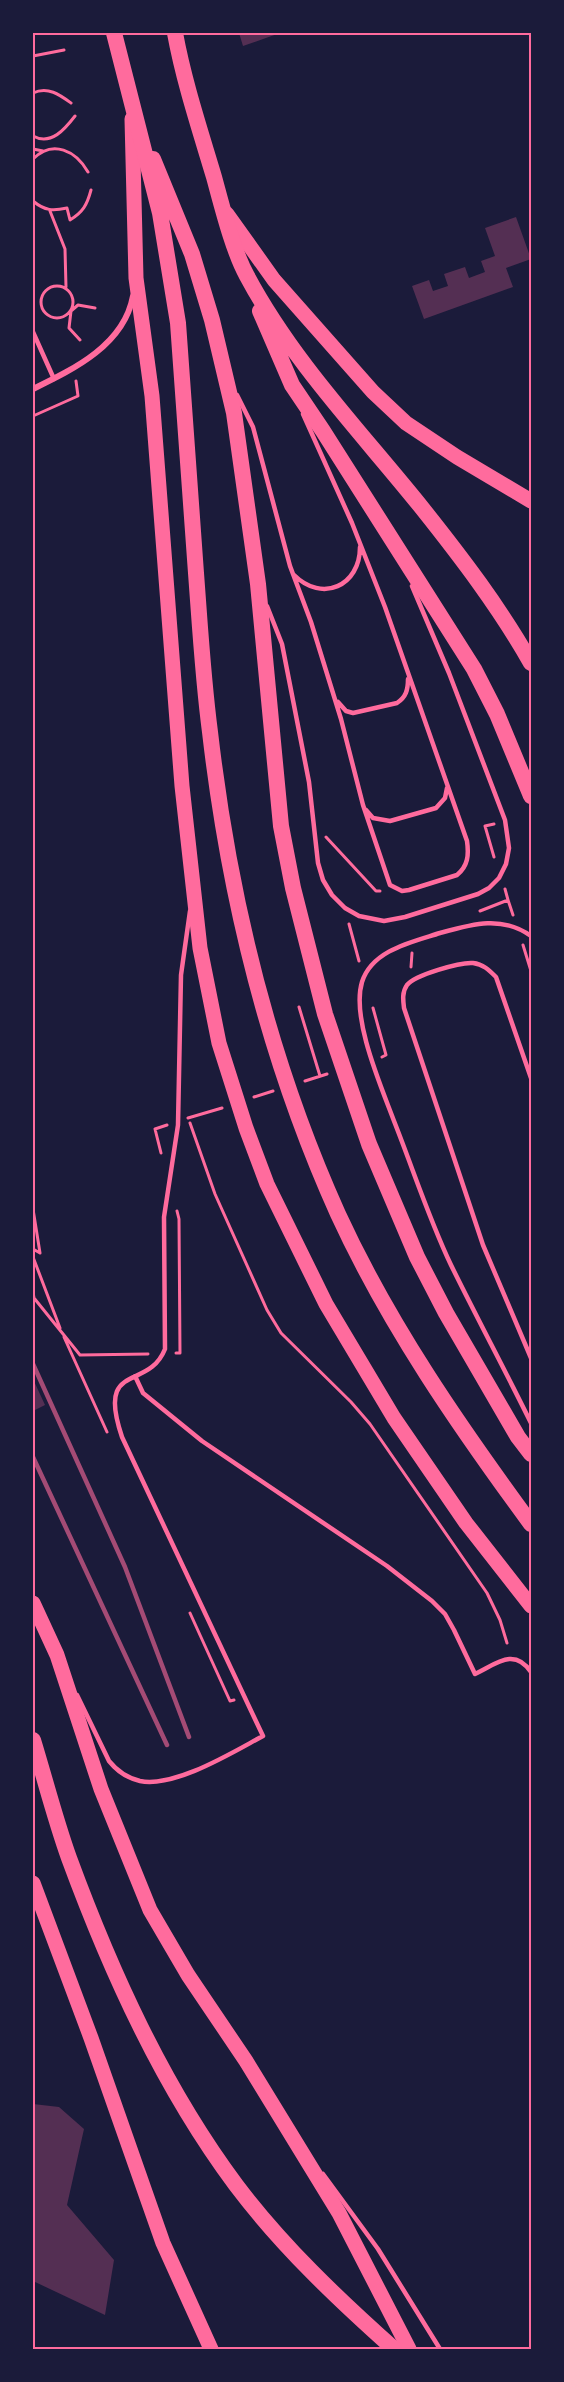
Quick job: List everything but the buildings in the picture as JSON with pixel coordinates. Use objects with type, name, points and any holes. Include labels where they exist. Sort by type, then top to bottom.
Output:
[{"type":"highway","points":[[114,33],[160,213],[178,323],[203,660],[218,793],[250,954],[272,1032],[308,1140],[338,1213],[365,1269],[396,1324],[465,1434],[531,1524]]},
{"type":"highway","points":[[175,33],[180,63],[223,209],[246,275],[291,386],[323,431],[474,669],[497,714],[531,796]]},
{"type":"highway","points":[[132,110],[192,254],[234,413],[258,584],[281,826],[293,888],[325,1014],[369,1144],[417,1257],[464,1344],[518,1437],[531,1454]]},
{"type":"highway","points":[[246,275],[316,380],[462,560],[493,603],[531,663]]},
{"type":"highway","points":[[33,1740],[69,1857],[130,2007],[181,2102],[208,2146],[238,2187],[279,2236],[342,2303],[394,2349]]},
{"type":"main road","points":[[132,110],[136,278],[152,396],[182,786],[208,998],[219,1043],[246,1128],[284,1220],[326,1304],[394,1418],[466,1523],[531,1606]]},
{"type":"main road","points":[[223,209],[274,280],[373,392],[406,423],[457,457],[527,496]]},
{"type":"main road","points":[[33,1603],[57,1655],[101,1790],[150,1910],[188,1975],[291,2132],[339,2213],[409,2349]]},
{"type":"main road","points":[[33,1883],[164,2243],[211,2349]]},
{"type":"main road","points":[[33,1908],[56,1945]]},
{"type":"street","points":[[33,389],[54,379],[102,348],[120,328],[131,304],[136,278]]},
{"type":"lane","points":[[33,332],[54,379]]},
{"type":"lane","points":[[225,372],[254,427],[267,485],[292,574],[311,622],[363,805],[387,879],[395,890],[409,890],[463,870],[468,852],[467,841],[360,542],[291,386]]},
{"type":"lane","points":[[258,584],[282,644],[309,782],[318,863],[332,895],[345,908],[359,916],[384,921],[405,917],[478,894],[494,883],[506,864],[509,848],[505,820],[449,673],[392,539]]},
{"type":"lane","points":[[292,574],[313,588],[327,589],[338,586],[350,579],[356,568],[360,542]]},
{"type":"lane","points":[[332,692],[340,706],[346,711],[361,713],[397,703],[403,699],[407,693],[408,674]]},
{"type":"lane","points":[[363,805],[373,818],[390,821],[436,808],[445,798],[448,786]]},
{"type":"lane","points":[[57,1655],[84,1708],[103,1753],[117,1770],[130,1778],[156,1782],[172,1778],[263,1736],[122,1437],[115,1408],[116,1394],[123,1382],[149,1370],[160,1360],[165,1349],[164,1218],[178,1125],[181,975],[186,930],[194,893]]},
{"type":"lane","points":[[531,936],[510,925],[483,922],[412,942],[390,951],[370,969],[363,981],[359,1002],[359,1017],[381,1088],[451,1263],[531,1423]]},
{"type":"lane","points":[[531,1078],[496,977],[487,968],[475,963],[462,963],[416,978],[408,985],[403,995],[404,1008],[483,1245],[531,1358]]},
{"type":"lane","points":[[135,1376],[143,1393],[202,1441],[378,1560],[432,1601],[445,1614],[475,1674],[506,1659],[514,1658],[521,1660],[531,1672]]},
{"type":"lane","points":[[291,2132],[378,2249],[440,2349]]},
{"type":"path","points":[[33,56],[64,50]]},
{"type":"path","points":[[33,93],[47,90],[57,93],[71,103]]},
{"type":"path","points":[[33,136],[37,139],[52,138],[75,116]]},
{"type":"path","points":[[33,149],[65,150],[81,161],[88,172]]},
{"type":"path","points":[[33,159],[44,151]]},
{"type":"path","points":[[33,201],[50,211],[67,208],[70,220],[82,213],[91,190]]},
{"type":"path","points":[[50,211],[65,249],[66,288]]},
{"type":"path","points":[[80,340],[69,328],[70,311],[73,306],[72,296],[66,288],[60,285],[50,286],[42,294],[41,305],[51,317],[62,317],[70,311],[78,305],[95,308]]},
{"type":"path","points":[[33,416],[78,396],[76,379]]},
{"type":"path","points":[[323,833],[376,891],[395,890]]},
{"type":"path","points":[[412,942],[411,967],[416,978]]},
{"type":"path","points":[[359,958],[362,969]]},
{"type":"path","points":[[371,1001],[386,1055],[375,1059]]},
{"type":"path","points":[[299,1007],[320,1076]]},
{"type":"path","points":[[298,1083],[331,1073]]},
{"type":"path","points":[[254,1097],[276,1090]]},
{"type":"path","points":[[164,1162],[155,1129],[232,1104]]},
{"type":"path","points":[[188,1118],[215,1194],[267,1310],[281,1334],[351,1402],[369,1424],[487,1593],[507,1643]]},
{"type":"path","points":[[169,1353],[180,1353],[179,1219],[176,1208]]},
{"type":"path","points":[[33,1209],[40,1253],[33,1249]]},
{"type":"path","points":[[33,1292],[34,1298],[80,1355],[158,1354]]},
{"type":"railway","points":[[33,1364],[125,1567],[189,1737]]},
{"type":"railway","points":[[33,1457],[167,1745]]}]
